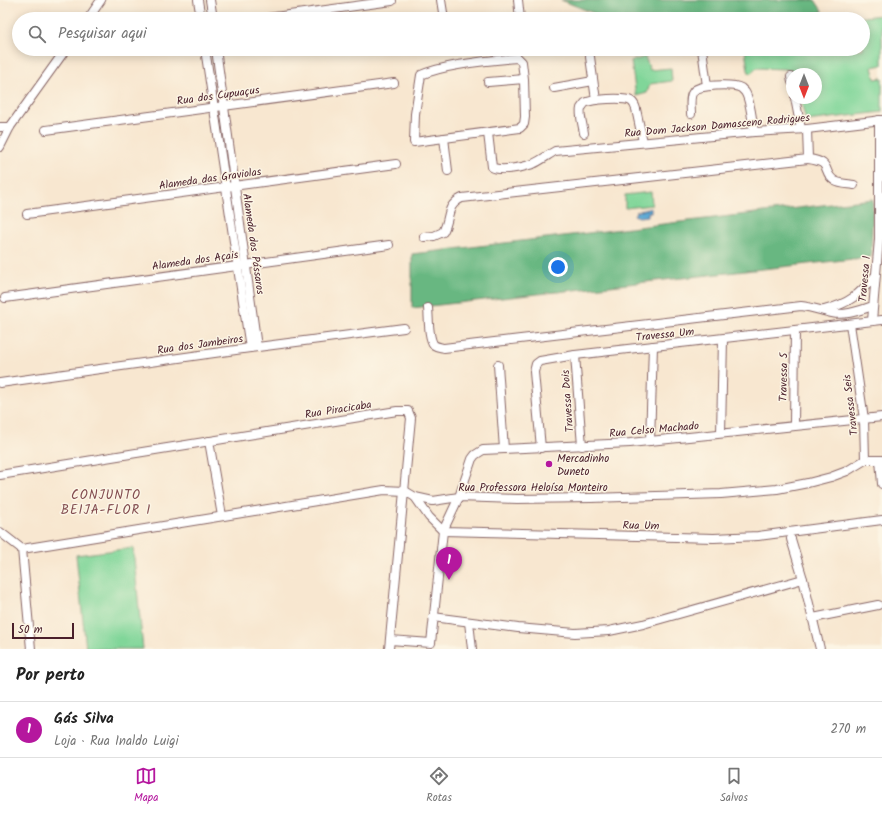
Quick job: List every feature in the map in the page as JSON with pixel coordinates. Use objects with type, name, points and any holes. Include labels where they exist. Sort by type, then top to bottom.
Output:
[{"type":"street","points":[[93,12],[101,0]]},
{"type":"street","points":[[198,0],[200,12]]},
{"type":"street","points":[[210,0],[212,12]]},
{"type":"street","points":[[441,0],[443,12]]},
{"type":"street","points":[[518,0],[519,12]]},
{"type":"street","points":[[311,12],[392,1]]},
{"type":"street","points":[[0,147],[10,127],[61,56]]},
{"type":"street","name":"Alameda dos Pássaros","points":[[206,56],[237,266],[254,347]]},
{"type":"street","name":"Alameda dos Pássaros","points":[[217,56],[246,264],[254,347]]},
{"type":"street","points":[[703,56],[707,86]]},
{"type":"street","points":[[590,57],[596,100]]},
{"type":"street","points":[[518,58],[522,62],[524,79],[524,124],[520,128],[488,133],[414,142],[415,114],[422,75],[428,72],[455,66],[518,58]]},
{"type":"street","points":[[488,82],[524,79]]},
{"type":"street","points":[[554,88],[593,81]]},
{"type":"street","name":"Rua dos Cupuaçus","points":[[46,130],[394,83]]},
{"type":"street","points":[[691,114],[693,91],[696,88],[731,85],[740,88],[745,92],[748,98],[754,132]]},
{"type":"street","points":[[584,133],[581,111],[585,103],[596,100],[630,100],[634,104],[643,142]]},
{"type":"street","points":[[797,104],[804,129],[808,159]]},
{"type":"street","name":"Rua Dom Jackson Damasceno Rodrigues","points":[[488,133],[492,167],[497,170],[517,168],[533,164],[555,151],[754,132],[804,129],[881,120]]},
{"type":"street","name":"Travessa 1","points":[[872,321],[879,239],[881,120]]},
{"type":"street","points":[[0,127],[10,127]]},
{"type":"street","points":[[444,138],[448,171]]},
{"type":"street","points":[[424,237],[434,236],[443,232],[451,206],[456,200],[462,198],[808,159],[819,160],[824,163],[833,179],[837,182],[854,185]]},
{"type":"street","name":"Alameda das Graviolas","points":[[27,214],[396,164]]},
{"type":"street","name":"Alameda dos Açais","points":[[5,298],[389,245]]},
{"type":"street","points":[[824,310],[839,306],[853,299],[876,275]]},
{"type":"street","points":[[428,308],[431,338],[437,347],[444,348],[801,306],[840,314],[873,306]]},
{"type":"street","name":"Travessa Um","points":[[541,448],[534,368],[540,361],[575,355],[882,320]]},
{"type":"street","name":"Travessa Seis","points":[[850,324],[864,419],[865,460]]},
{"type":"street","name":"Rua dos Jambeiros","points":[[0,383],[254,347],[404,328]]},
{"type":"street","name":"Travessa 5","points":[[794,425],[795,330]]},
{"type":"street","points":[[721,433],[723,338]]},
{"type":"street","points":[[650,441],[653,346]]},
{"type":"street","name":"Travessa Dois","points":[[575,355],[582,446]]},
{"type":"street","points":[[498,365],[504,449]]},
{"type":"street","name":"Rua Piracicaba","points":[[0,474],[405,410],[410,413],[411,418],[389,649]]},
{"type":"street","name":"Rua Celso Machado","points":[[459,497],[472,459],[475,454],[483,450],[582,446],[650,441],[882,417]]},
{"type":"street","points":[[209,441],[222,516]]},
{"type":"street","points":[[865,460],[881,460],[882,484]]},
{"type":"street","name":"Rua Professora Heloísa Monteiro","points":[[22,549],[373,491],[405,491],[415,497],[433,501],[459,497],[517,499],[591,498],[748,492],[777,489],[831,477],[847,471],[865,460]]},
{"type":"street","points":[[415,497],[429,517],[443,531]]},
{"type":"street","points":[[390,640],[431,644],[443,531],[459,497]]},
{"type":"street","name":"Rua Um","points":[[443,531],[714,538],[758,536],[882,520]]},
{"type":"street","points":[[0,532],[22,549],[30,649]]},
{"type":"street","points":[[791,539],[803,579],[820,649]]},
{"type":"street","points":[[433,617],[518,628],[575,633],[609,631],[642,624],[803,579]]},
{"type":"street","points":[[813,618],[878,605]]},
{"type":"street","points":[[469,622],[472,649]]},
{"type":"green space","points":[[561,0],[815,0],[823,12],[591,12]]},
{"type":"green space","points":[[882,15],[882,65],[872,67],[875,79],[882,78],[882,112],[806,121],[802,104],[822,104],[822,68],[786,68],[786,70],[757,68],[750,74],[746,56],[870,56],[870,16]]},
{"type":"green space","points":[[645,57],[650,70],[671,68],[672,81],[650,84],[647,93],[636,96],[631,61]]},
{"type":"green space","points":[[651,192],[652,205],[625,208],[625,195]]},
{"type":"green space","points":[[873,199],[871,257],[412,308],[412,254]]},
{"type":"green space","points":[[133,548],[143,649],[86,649],[76,555]]},
{"type":"water","points":[[651,208],[651,212],[648,212],[648,216],[639,217],[634,215],[636,212]]},
{"type":"place","name":"Mercadinho Duneto","points":[[549,464]]},
{"type":"place","name":"Gás Silva","points":[[449,580]]},
{"type":"district","name":"CONJUNTO BEIJA-FLOR I","points":[[106,502]]}]
